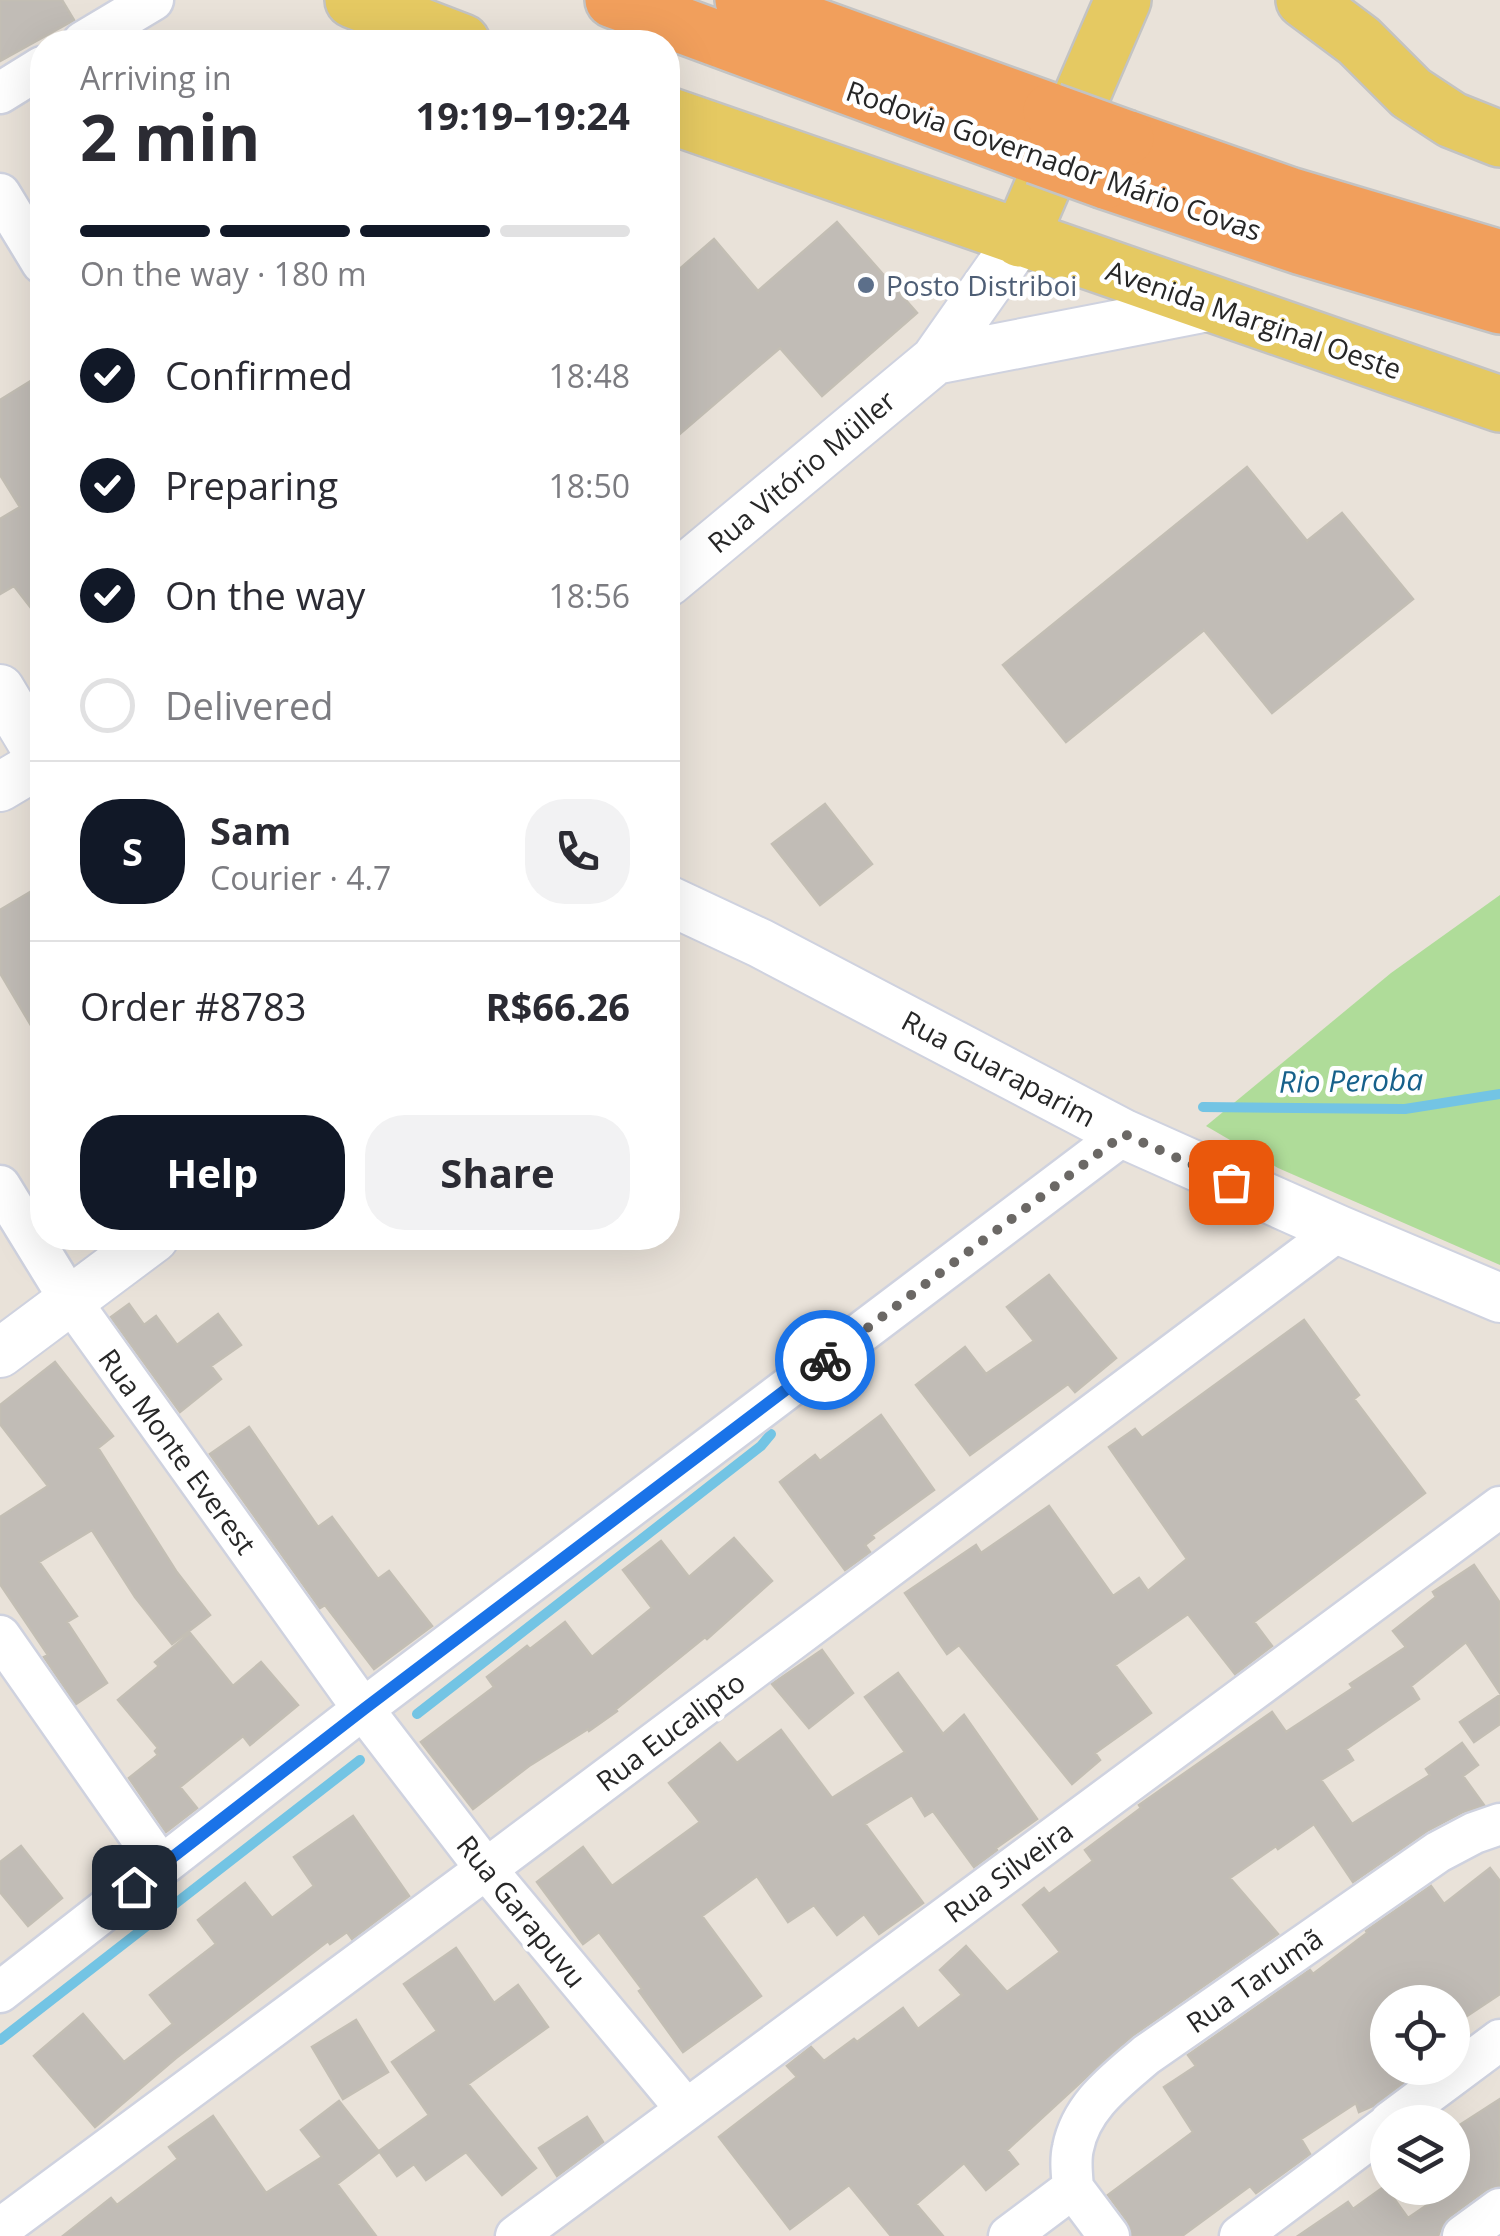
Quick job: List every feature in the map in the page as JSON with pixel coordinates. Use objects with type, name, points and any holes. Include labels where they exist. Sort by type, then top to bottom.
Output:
[{"type":"highway","name":"Rodovia Governador Mário Covas","points":[[614,0],[1044,134],[1115,160],[1320,253],[1500,306]]},
{"type":"highway","name":"Rodovia Governador Mário Covas","points":[[744,0],[1044,134]]},
{"type":"highway","name":"Rodovia Governador Mário Covas","points":[[1115,160],[1326,206],[1500,258]]},
{"type":"main road","points":[[353,0],[423,30]]},
{"type":"main road","name":"Rua Vitório Müller","points":[[1020,239],[1123,0]]},
{"type":"main road","points":[[1304,0],[1351,20],[1410,93],[1452,120],[1500,139]]},
{"type":"main road","name":"Avenida Marginal Oeste","points":[[680,119],[1500,404]]},
{"type":"street","points":[[103,30],[153,0]]},
{"type":"street","points":[[0,93],[30,74]]},
{"type":"street","points":[[0,194],[30,243]]},
{"type":"street","name":"Rua Vitório Müller","points":[[680,572],[935,360],[1020,239]]},
{"type":"street","name":"Rua Vitório Müller","points":[[935,360],[1213,306]]},
{"type":"street","points":[[0,690],[30,741]]},
{"type":"street","points":[[0,788],[30,769]]},
{"type":"street","name":"Rua Guaraparim","points":[[680,906],[760,943],[1124,1134],[1500,1298]]},
{"type":"street","points":[[0,1992],[364,1709],[1124,1134]]},
{"type":"street","name":"Rua Monte Everest","points":[[0,1186],[30,1235]]},
{"type":"street","name":"Rua Eucalipto","points":[[0,2229],[1338,1230]]},
{"type":"street","name":"Rua Monte Everest","points":[[39,1250],[70,1300],[364,1709]]},
{"type":"street","points":[[0,1353],[138,1250]]},
{"type":"street","name":"Rua Silveira","points":[[516,2236],[1500,1507]]},
{"type":"street","points":[[0,1636],[161,1866]]},
{"type":"street","name":"Rua Garapuvu","points":[[364,1709],[486,1869],[686,2109]]},
{"type":"street","name":"Rua Tarumã","points":[[1073,2188],[1072,2152],[1078,2128],[1107,2088],[1146,2055],[1438,1852],[1500,1824]]},
{"type":"street","points":[[1414,2105],[1500,2040]]},
{"type":"street","points":[[1240,2236],[1370,2138]]},
{"type":"street","points":[[1010,2236],[1073,2188],[1109,2236]]},
{"type":"street","points":[[1463,2236],[1500,2208]]},
{"type":"green space","points":[[1500,895],[1500,1265],[1278,1168],[1206,1126],[1391,973]]},
{"type":"building","points":[[0,0],[62,0],[74,20],[56,30],[30,30],[30,44],[0,61]]},
{"type":"building","points":[[837,222],[917,313],[822,396],[780,348],[680,434],[680,269],[714,239],[758,291]]},
{"type":"building","points":[[30,381],[30,607],[14,586],[0,594],[0,519],[20,507],[0,475],[0,400]]},
{"type":"building","points":[[1247,467],[1307,541],[1342,513],[1413,599],[1272,713],[1204,630],[1066,742],[1003,665]]},
{"type":"building","points":[[825,804],[872,864],[820,905],[772,844]]},
{"type":"building","points":[[30,892],[30,1024],[0,973],[0,910]]},
{"type":"building","points":[[1049,1275],[1116,1358],[1075,1392],[1068,1384],[970,1455],[916,1385],[965,1347],[986,1374],[1034,1341],[1007,1307]]},
{"type":"building","points":[[129,1304],[144,1325],[156,1316],[177,1345],[218,1314],[241,1345],[211,1366],[221,1379],[180,1412],[111,1317]]},
{"type":"building","points":[[1304,1320],[1359,1395],[1354,1399],[1425,1493],[1254,1622],[1272,1646],[1235,1674],[1188,1614],[1115,1665],[1151,1713],[1095,1753],[1100,1760],[1072,1784],[959,1645],[947,1654],[905,1593],[976,1545],[981,1553],[1049,1506],[1113,1596],[1139,1578],[1148,1591],[1187,1559],[1109,1447],[1135,1429],[1142,1438]]},
{"type":"building","points":[[55,1362],[113,1436],[98,1448],[176,1571],[210,1615],[172,1644],[135,1597],[92,1530],[39,1562],[77,1616],[67,1622],[107,1683],[76,1704],[0,1584],[0,1517],[48,1486],[0,1424],[0,1405]]},
{"type":"building","points":[[881,1415],[934,1490],[872,1535],[874,1538],[865,1545],[870,1552],[845,1570],[780,1482],[815,1455],[820,1461]]},
{"type":"building","points":[[249,1427],[318,1527],[332,1517],[378,1579],[389,1571],[432,1626],[374,1669],[325,1605],[320,1608],[210,1454]]},
{"type":"building","points":[[734,1538],[772,1581],[617,1711],[529,1766],[473,1809],[421,1742],[494,1687],[487,1677],[565,1622],[592,1657],[652,1608],[623,1570],[661,1541],[689,1577]]},
{"type":"building","points":[[1474,1565],[1500,1603],[1500,1693],[1466,1642],[1411,1686],[1419,1699],[1346,1749],[1353,1760],[1321,1780],[1352,1824],[1430,1775],[1426,1769],[1462,1743],[1478,1765],[1463,1776],[1484,1805],[1427,1831],[1353,1882],[1314,1824],[1230,1878],[1278,1934],[1108,2057],[1007,2150],[1018,2164],[986,2190],[964,2163],[916,2204],[943,2236],[891,2236],[849,2185],[790,2229],[719,2137],[797,2077],[787,2066],[811,2047],[824,2061],[903,2008],[918,2029],[962,1995],[940,1970],[966,1946],[1007,1992],[1060,1952],[1023,1905],[1044,1888],[1049,1894],[1093,1861],[1085,1850],[1141,1808],[1139,1805],[1272,1712],[1286,1732],[1353,1688],[1350,1684],[1406,1647],[1393,1631],[1436,1597],[1433,1592]]},
{"type":"building","points":[[190,1633],[233,1686],[261,1662],[298,1705],[250,1745],[243,1736],[180,1787],[197,1808],[166,1832],[129,1778],[158,1755],[158,1748],[118,1700],[159,1666],[155,1662]]},
{"type":"building","points":[[822,1650],[853,1693],[809,1728],[772,1684]]},
{"type":"building","points":[[898,1673],[943,1734],[964,1715],[1037,1819],[974,1867],[933,1811],[925,1816],[912,1795],[865,1824],[923,1903],[879,1934],[864,1914],[837,1935],[814,1905],[788,1922],[757,1876],[702,1916],[761,1996],[683,2052],[599,1932],[583,1944],[537,1882],[583,1847],[612,1886],[700,1822],[669,1783],[720,1743],[737,1763],[781,1730],[832,1798],[905,1752],[865,1697]]},
{"type":"building","points":[[1500,1695],[1500,1724],[1474,1742],[1460,1722]]},
{"type":"building","points":[[353,1816],[409,1896],[352,1939],[347,1932],[330,1944],[328,1941],[176,2058],[95,2127],[34,2056],[83,2014],[124,2062],[173,2024],[150,1995],[216,1944],[198,1920],[245,1883],[272,1918],[314,1886],[294,1857]]},
{"type":"building","points":[[21,1846],[62,1898],[28,1926],[0,1892],[0,1862]]},
{"type":"building","points":[[1490,1868],[1500,1881],[1500,1994],[1470,2014],[1470,1985],[1370,1985],[1370,2085],[1401,2085],[1359,2112],[1356,2103],[1301,2139],[1310,2154],[1256,2193],[1250,2186],[1182,2236],[1132,2236],[1128,2222],[1108,2195],[1193,2132],[1164,2087],[1196,2066],[1188,2055],[1310,1970],[1313,1974],[1431,1886],[1444,1904]]},
{"type":"building","points":[[456,1948],[494,2003],[518,1985],[548,2027],[468,2084],[536,2168],[502,2195],[466,2152],[426,2180],[414,2164],[397,2176],[379,2151],[429,2115],[392,2062],[437,2031],[404,1984]]},
{"type":"building","points":[[356,2020],[388,2072],[343,2099],[312,2047]]},
{"type":"building","points":[[1500,2099],[1500,2186],[1470,2202],[1470,2118]]},
{"type":"building","points":[[339,2101],[379,2152],[337,2184],[376,2236],[63,2236],[111,2198],[117,2205],[178,2159],[169,2147],[213,2116],[266,2193],[322,2157],[301,2130]]},
{"type":"building","points":[[587,2117],[603,2142],[557,2176],[539,2148]]},
{"type":"building","points":[[1370,2197],[1370,2205],[1399,2205],[1408,2218],[1427,2205],[1465,2205],[1449,2217],[1438,2236],[1298,2236],[1348,2202],[1353,2209]]},
{"type":"waterway","name":"Rio Peroba","points":[[1203,1107],[1405,1109],[1500,1094]]},
{"type":"waterway","points":[[417,1714],[761,1446],[771,1434]]},
{"type":"waterway","points":[[0,2040],[360,1760]]},
{"type":"way so far","points":[[825,1360],[1124,1134],[1231,1182]]},
{"type":"place","name":"Posto Distriboi","points":[[866,285]]},
{"type":"route","points":[[134,1887],[825,1360]]}]
